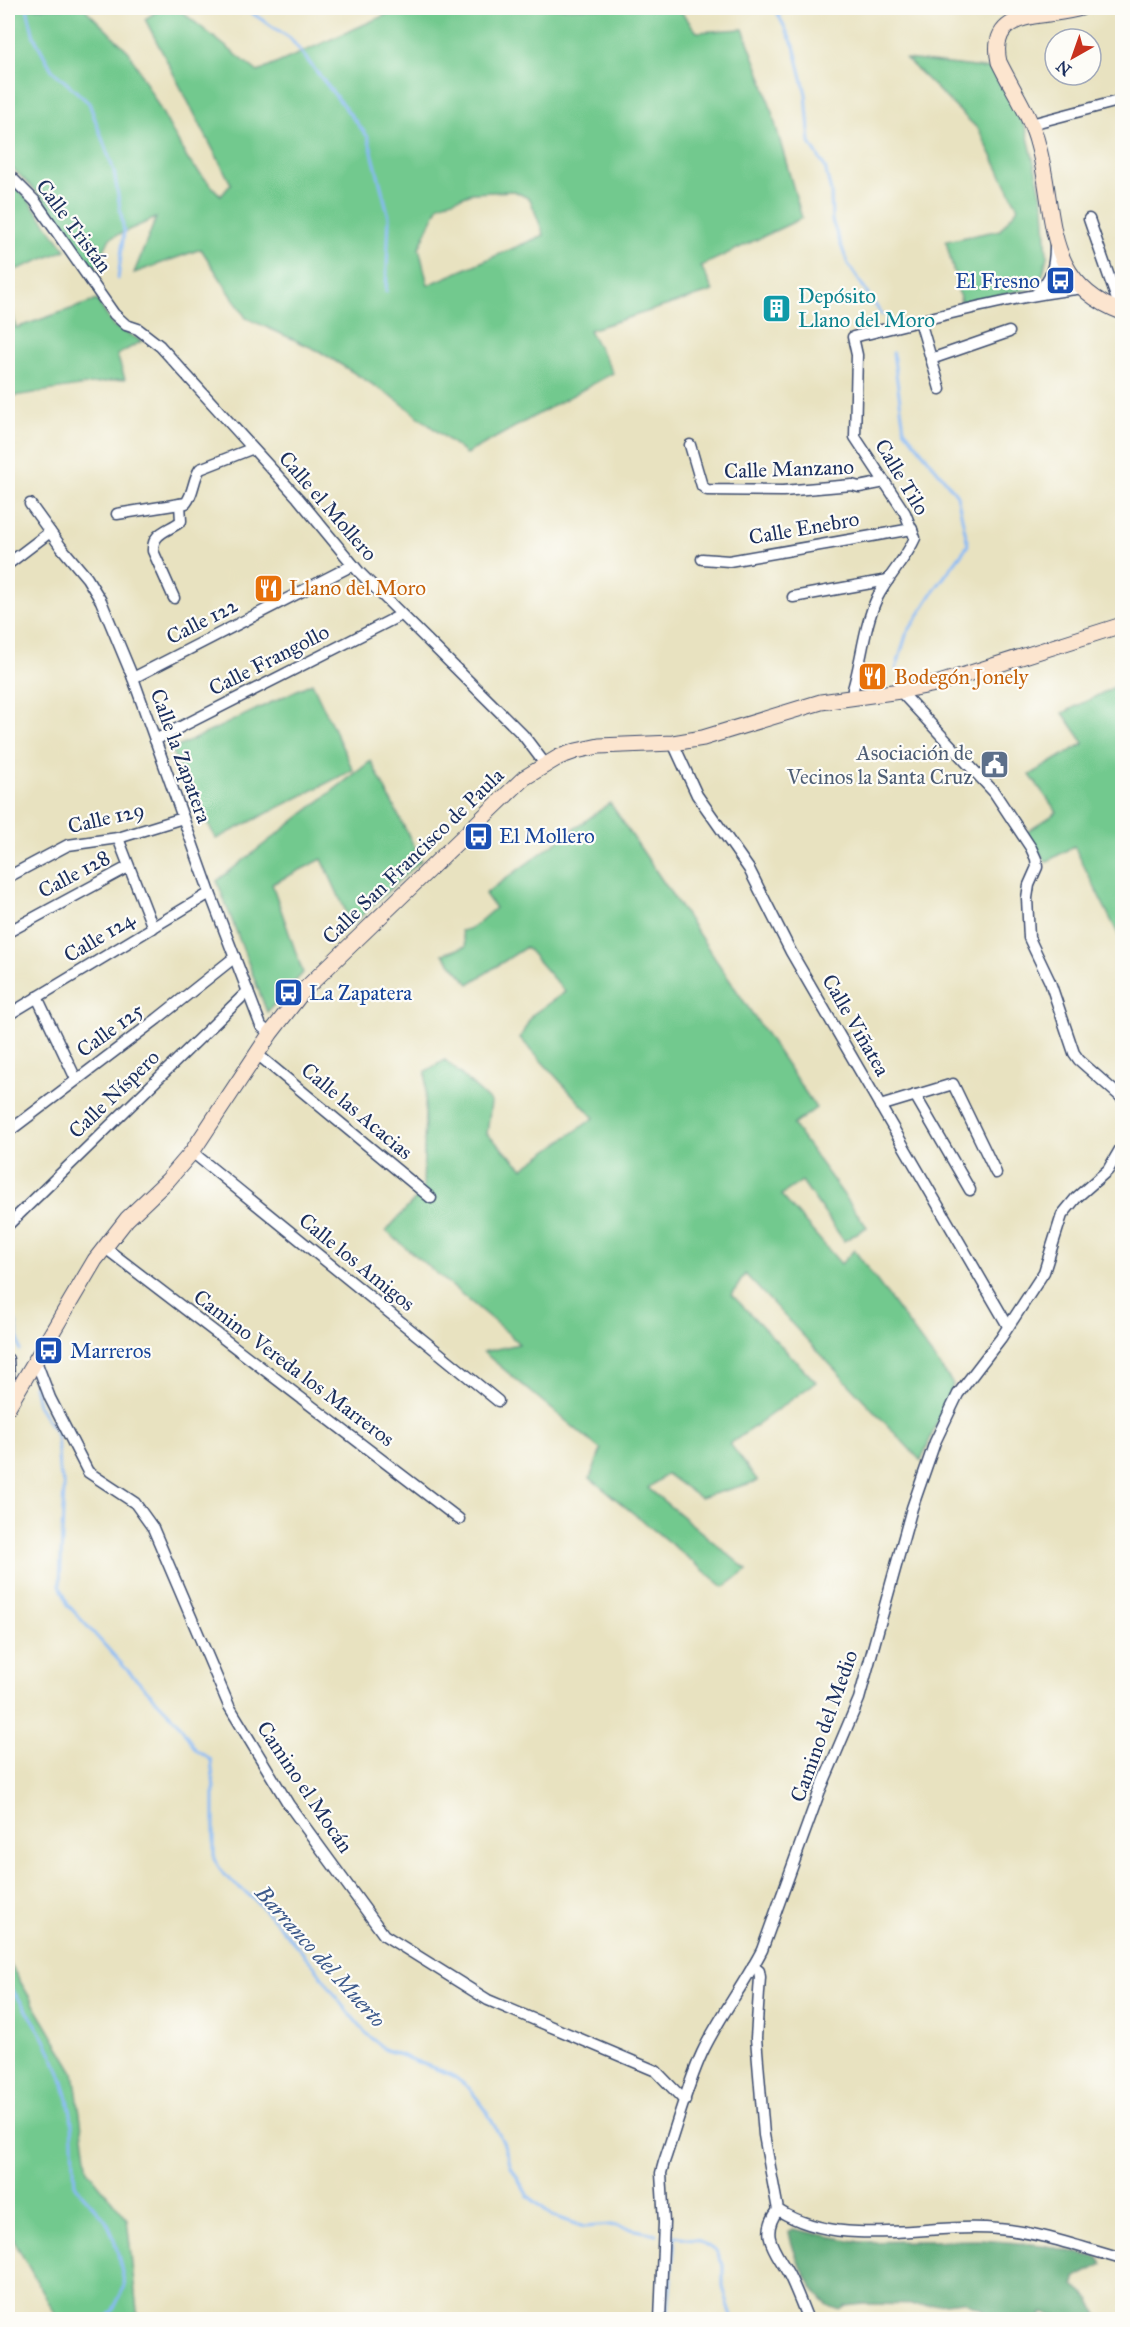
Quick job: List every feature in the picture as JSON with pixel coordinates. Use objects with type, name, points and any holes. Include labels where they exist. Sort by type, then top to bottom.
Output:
[{"type":"main road","points":[[1081,8],[1018,20],[1005,27],[997,41],[999,62],[1031,124],[1039,146],[1055,240],[1068,270],[1084,288],[1102,302],[1122,312]]},
{"type":"main road","name":"Calle San Francisco de Paula","points":[[11,1401],[104,1247],[127,1219],[168,1180],[192,1152],[270,1034],[313,982],[524,778],[545,764],[576,751],[599,746],[673,743],[732,731],[821,702],[936,684],[1122,625]]},
{"type":"street","points":[[1031,124],[1122,100]]},
{"type":"street","name":"Calle Tristán","points":[[8,174],[34,201],[106,303]]},
{"type":"street","points":[[1089,219],[1122,312]]},
{"type":"street","points":[[1037,293],[1052,275],[1055,265],[1055,240]]},
{"type":"street","points":[[940,389],[920,321],[1037,293],[1084,288]]},
{"type":"street","name":"Calle el Mollero","points":[[106,303],[119,320],[138,329],[160,346],[251,449],[298,498],[353,564],[401,615],[523,735],[545,764]]},
{"type":"street","name":"Calle Tilo","points":[[854,697],[868,621],[888,580],[911,547],[915,537],[905,513],[855,437],[857,355],[853,337],[920,321]]},
{"type":"street","points":[[931,359],[1009,332]]},
{"type":"street","name":"Calle Manzano","points":[[690,445],[702,486],[707,490],[783,491],[852,485],[859,487],[885,482]]},
{"type":"street","points":[[117,514],[186,503],[200,469],[251,449]]},
{"type":"street","name":"Calle la Zapatera","points":[[30,504],[87,578],[100,601],[133,678],[210,893],[261,1026],[270,1034]]},
{"type":"street","points":[[174,598],[153,551],[153,544],[158,535],[181,521],[180,504]]},
{"type":"street","name":"Calle Enebro","points":[[702,559],[729,561],[912,529]]},
{"type":"street","points":[[8,564],[50,532]]},
{"type":"street","name":"Calle 122","points":[[133,678],[353,564]]},
{"type":"street","points":[[793,597],[888,580]]},
{"type":"street","name":"Calle Frangollo","points":[[155,740],[401,615]]},
{"type":"street","points":[[900,691],[994,792],[1031,848],[1037,867],[1029,885],[1027,898],[1029,938],[1050,982],[1074,1053],[1122,1098]]},
{"type":"street","name":"Calle Viñatea","points":[[673,743],[697,795],[749,869],[776,925],[1008,1326]]},
{"type":"street","name":"Calle 129","points":[[8,878],[68,845],[118,838],[183,818]]},
{"type":"street","points":[[118,838],[153,928]]},
{"type":"street","name":"Calle 128","points":[[8,932],[128,867]]},
{"type":"street","name":"Calle 124","points":[[8,1015],[210,893]]},
{"type":"street","name":"Calle 125","points":[[8,1132],[235,957]]},
{"type":"street","name":"Calle Níspero","points":[[8,1226],[248,991]]},
{"type":"street","points":[[37,997],[76,1078]]},
{"type":"street","name":"Calle las Acacias","points":[[257,1054],[432,1198]]},
{"type":"street","points":[[880,1106],[953,1084],[996,1173]]},
{"type":"street","points":[[915,1095],[970,1190]]},
{"type":"street","name":"Camino del Medio","points":[[660,2319],[664,2223],[661,2173],[702,2054],[734,1995],[753,1966],[783,1895],[819,1792],[859,1699],[912,1508],[934,1442],[958,1394],[1044,1272],[1062,1215],[1076,1197],[1108,1170],[1122,1146]]},
{"type":"street","name":"Calle los Amigos","points":[[192,1152],[498,1401]]},
{"type":"street","name":"Camino Vereda los Marreros","points":[[104,1247],[459,1518]]},
{"type":"street","points":[[8,1359],[11,1401]]},
{"type":"street","name":"Camino el Mocán","points":[[36,1361],[50,1398],[88,1472],[135,1503],[153,1528],[229,1706],[247,1736],[289,1805],[384,1935],[488,2000],[656,2071],[685,2102]]},
{"type":"street","points":[[753,1966],[759,1971],[760,1977],[756,2038],[764,2135],[778,2210],[771,2219],[769,2234],[772,2246],[789,2275],[808,2319]]},
{"type":"street","points":[[778,2210],[809,2224],[859,2232],[999,2229],[1028,2233],[1122,2259]]},
{"type":"green space","points":[[8,8],[84,8],[129,52],[188,160],[221,196],[231,184],[145,19],[162,8],[177,8],[258,72],[401,8],[678,8],[697,32],[743,29],[763,81],[802,218],[701,266],[713,291],[589,330],[613,373],[466,454],[396,399],[319,351],[246,318],[201,249],[134,273],[156,218],[110,238],[95,269],[42,197],[8,164]],"holes":[[[514,191],[530,199],[544,235],[428,285],[419,248],[439,205],[472,193]]]},
{"type":"green space","points":[[906,59],[991,69],[1026,128],[1044,206],[1047,256],[1043,274],[1030,289],[961,302],[946,241],[1000,230],[1018,208],[979,130]]},
{"type":"green space","points":[[8,180],[28,200],[66,250],[8,273]]},
{"type":"green space","points":[[8,292],[16,328],[97,300],[113,326],[142,341],[117,355],[125,379],[8,397]]},
{"type":"green space","points":[[312,683],[353,770],[216,839],[171,750]]},
{"type":"green space","points":[[1122,683],[1122,942],[1074,846],[1046,862],[1026,833],[1057,812],[1030,775],[1084,743],[1063,713]]},
{"type":"green space","points":[[371,761],[421,860],[352,925],[322,859],[272,884],[303,973],[267,1012],[217,881]]},
{"type":"green space","points":[[610,803],[816,1108],[793,1125],[867,1227],[844,1241],[802,1181],[781,1195],[841,1264],[854,1250],[953,1384],[921,1461],[745,1274],[732,1295],[816,1382],[730,1444],[758,1481],[700,1498],[667,1474],[648,1488],[747,1570],[724,1587],[590,1478],[601,1450],[483,1352],[519,1344],[386,1231],[423,1191],[426,1071],[445,1060],[491,1102],[487,1134],[523,1168],[594,1118],[520,1038],[532,1015],[565,992],[526,947],[469,984],[443,954],[466,946],[461,931],[472,928],[495,908],[485,894]]},
{"type":"green space","points":[[8,1961],[74,2072],[88,2171],[127,2219],[137,2310],[140,2319],[58,2319],[8,2230]]},
{"type":"green space","points":[[793,2229],[860,2242],[980,2240],[1043,2245],[1099,2258],[1103,2264],[1075,2278],[1074,2286],[1091,2300],[1099,2316],[1095,2319],[1066,2319],[1043,2312],[1039,2319],[986,2319],[983,2309],[963,2301],[927,2305],[864,2304],[846,2306],[840,2310],[821,2299],[809,2281],[791,2240],[789,2232]]},
{"type":"waterway","points":[[27,8],[34,37],[52,70],[89,103],[114,171],[124,232],[118,279]]},
{"type":"waterway","points":[[244,8],[290,38],[368,137],[389,217],[386,292]]},
{"type":"waterway","points":[[775,8],[794,46],[806,94],[810,143],[825,167],[831,192],[832,221],[848,264],[882,315]]},
{"type":"waterway","points":[[893,353],[904,429],[957,495],[968,545],[933,592],[906,635],[896,669]]},
{"type":"waterway","name":"Barranco del Muerto","points":[[8,1301],[16,1324],[20,1350]]},
{"type":"waterway","name":"Barranco del Muerto","points":[[34,1385],[38,1405],[57,1435],[59,1470],[64,1485],[60,1585],[68,1605],[177,1721],[196,1750],[211,1760],[214,1788],[214,1859],[224,1875],[255,1900],[281,1928],[316,1968],[364,2031],[384,2049],[452,2075],[469,2088],[486,2110],[503,2142],[511,2167],[528,2196],[553,2216],[584,2227],[611,2225],[656,2234]]},
{"type":"waterway","points":[[8,1985],[39,2029],[62,2079],[71,2114],[75,2184],[103,2217],[114,2241],[125,2286],[113,2310],[105,2320]]},
{"type":"waterway","name":"Barranco del Muerto","points":[[669,2320],[675,2236],[698,2240],[717,2252],[723,2265],[723,2287],[733,2320]]},
{"type":"waterway","name":"Barranco del Muerto","points":[[869,2320],[875,2320]]},
{"type":"place","name":"El Fresno","points":[[1061,281]]},
{"type":"place","name":"Depósito Llano del Moro","points":[[777,308]]},
{"type":"place","name":"Llano del Moro","points":[[268,588]]},
{"type":"place","name":"Bodegón Jonely","points":[[873,677]]},
{"type":"place","name":"Asociación de Vecinos la Santa Cruz","points":[[994,765]]},
{"type":"place","name":"El Mollero","points":[[478,836]]},
{"type":"place","name":"La Zapatera","points":[[288,993]]},
{"type":"place","name":"Marreros","points":[[49,1351]]}]
